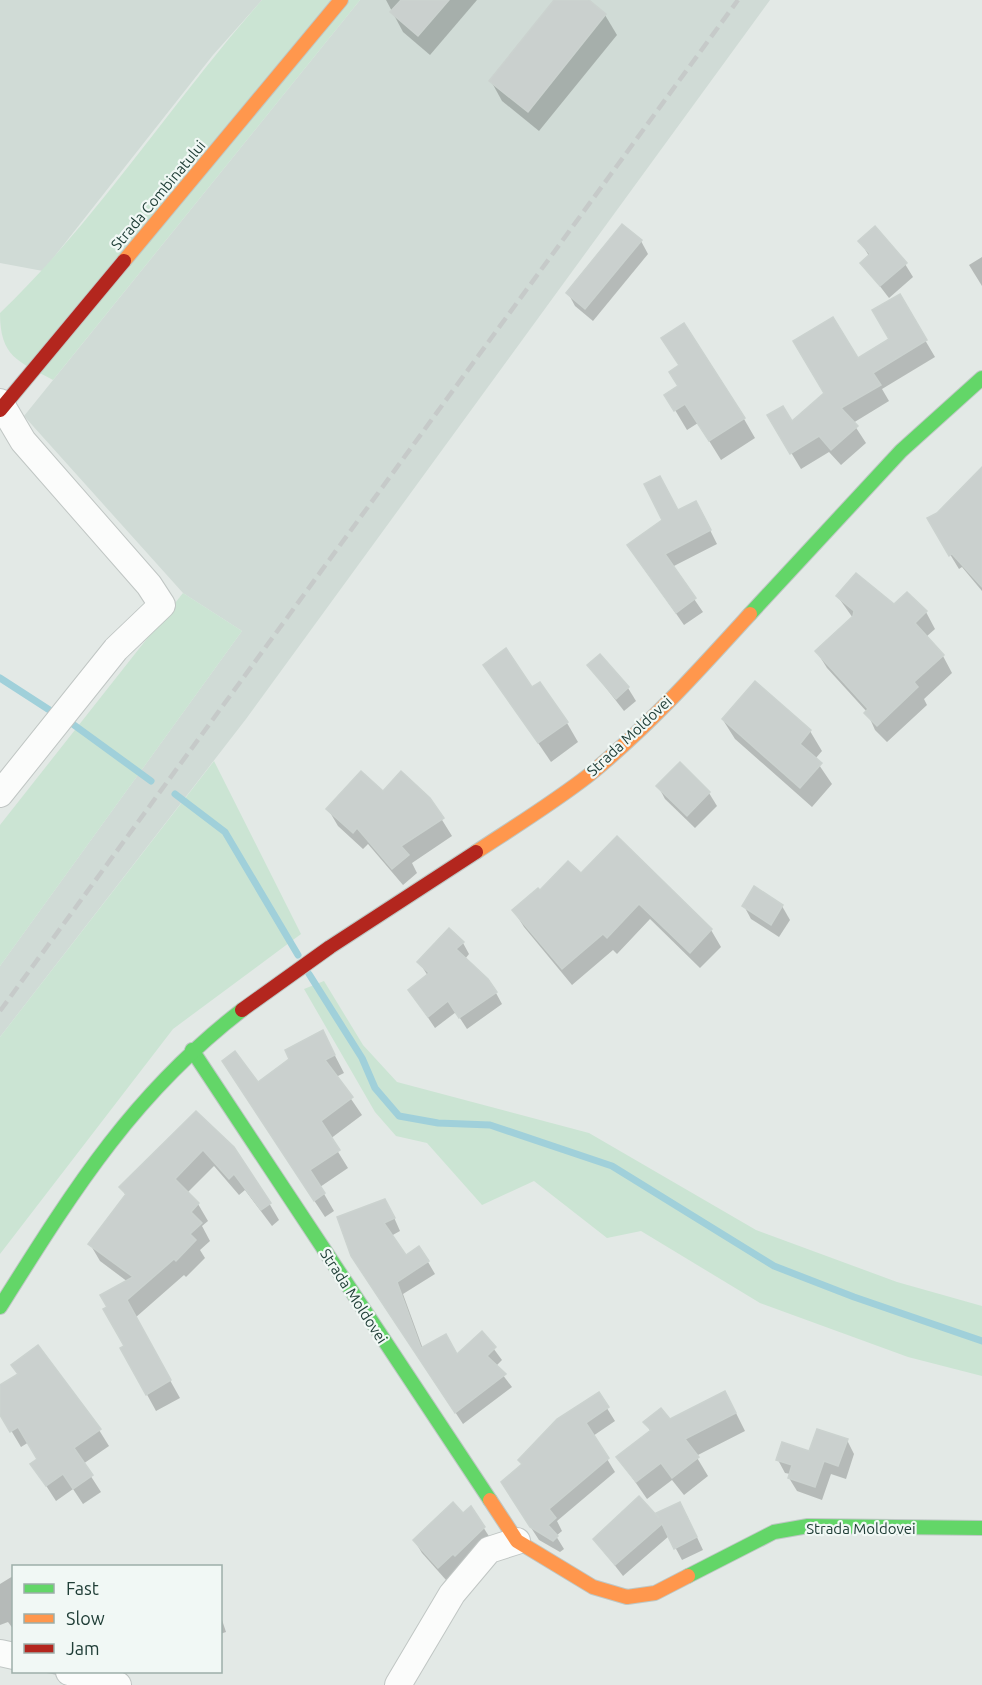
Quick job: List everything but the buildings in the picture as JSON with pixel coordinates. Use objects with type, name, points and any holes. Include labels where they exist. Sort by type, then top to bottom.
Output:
[{"type":"street","name":"Strada Combinatului","points":[[1,406],[341,0]]},
{"type":"street","name":"Strada Moldovei","points":[[0,1306],[65,1203],[114,1136],[158,1082],[192,1050],[298,968],[550,804],[606,760],[704,662],[907,442],[982,378]]},
{"type":"street","points":[[0,794],[116,649],[162,605],[149,585],[23,441],[1,406]]},
{"type":"street","name":"Strada Moldovei","points":[[192,1050],[517,1541],[593,1587],[627,1597],[655,1593],[774,1532],[808,1526],[982,1528]]},
{"type":"street","points":[[398,1685],[452,1594],[489,1550],[517,1541]]},
{"type":"street","points":[[76,1673],[118,1685]]},
{"type":"shaded area","points":[[0,0],[262,0],[213,55],[43,271],[0,263]]},
{"type":"shaded area","points":[[360,0],[770,0],[246,719],[0,1037],[0,966],[242,631],[183,593],[24,416]]},
{"type":"green space","points":[[262,0],[360,0],[53,380],[30,368],[13,356],[8,349],[3,339],[0,313],[70,239]]},
{"type":"green space","points":[[183,593],[242,631],[0,966],[0,825]]},
{"type":"green space","points":[[214,761],[301,934],[173,1029],[0,1254],[0,1037]]},
{"type":"green space","points":[[324,981],[363,1045],[397,1082],[589,1133],[756,1230],[897,1282],[982,1306],[982,1376],[908,1357],[760,1303],[641,1231],[607,1238],[534,1181],[482,1205],[427,1143],[396,1136],[375,1112],[304,989]]},
{"type":"waterway","points":[[0,678],[51,711]]},
{"type":"waterway","points":[[74,725],[151,781]]},
{"type":"waterway","points":[[175,794],[225,832],[298,955]]},
{"type":"waterway","points":[[309,974],[362,1058],[375,1088],[399,1116],[438,1123],[490,1125],[612,1166],[774,1266],[854,1297],[982,1341]]},
{"type":"railway","points":[[0,1011],[738,0]]},
{"type":"traffic: fast","points":[[750,614],[901,451],[982,378]]},
{"type":"traffic: fast","points":[[0,1307],[80,1184],[136,1111],[203,1042],[242,1010]]},
{"type":"traffic: fast","points":[[192,1050],[490,1500]]},
{"type":"traffic: fast","points":[[688,1576],[774,1532],[808,1526],[982,1528]]},
{"type":"traffic: slow","points":[[124,261],[341,0]]},
{"type":"traffic: slow","points":[[476,852],[562,795],[611,757],[673,697],[750,614]]},
{"type":"traffic: slow","points":[[490,1500],[517,1541],[593,1587],[627,1597],[655,1593],[688,1576]]},
{"type":"traffic: jam","points":[[0,410],[124,261]]},
{"type":"traffic: jam","points":[[242,1010],[330,947],[476,852]]}]
